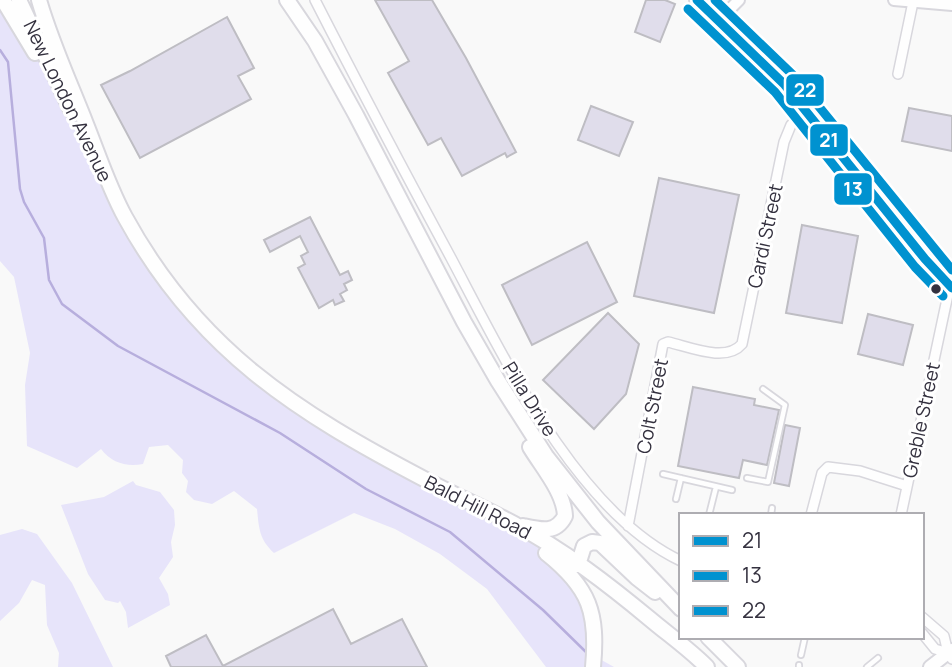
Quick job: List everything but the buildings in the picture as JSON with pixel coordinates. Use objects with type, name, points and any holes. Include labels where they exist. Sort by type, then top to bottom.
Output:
[{"type":"main road","points":[[3,0],[82,131]]},
{"type":"main road","name":"New London Avenue","points":[[19,0],[117,202]]},
{"type":"main road","points":[[39,0],[117,202]]},
{"type":"main road","points":[[287,0],[321,52],[490,376],[565,510],[560,524],[551,530],[517,525]]},
{"type":"main road","points":[[697,0],[784,85],[925,259],[951,286]]},
{"type":"main road","name":"Bald Hill Road","points":[[117,202],[157,271],[185,307],[239,363],[339,432],[426,480],[517,525],[579,565],[620,594],[706,667]]},
{"type":"main road","points":[[464,322],[546,456],[598,522],[679,608]]},
{"type":"main road","points":[[498,516],[560,564],[585,596],[593,613],[593,667]]},
{"type":"main road","points":[[579,565],[584,546],[600,542],[636,578],[679,609]]},
{"type":"main road","points":[[710,639],[738,667]]},
{"type":"main road","points":[[930,667],[951,654]]},
{"type":"street","name":"Pilla Drive","points":[[315,0],[420,203],[521,387],[569,458],[628,526],[659,550],[679,560]]},
{"type":"street","points":[[719,20],[739,0]]},
{"type":"street","points":[[894,0],[952,5]]},
{"type":"street","points":[[898,74],[913,2]]},
{"type":"street","name":"Cardi Street","points":[[721,354],[736,351],[744,340],[784,142],[791,125],[806,111]]},
{"type":"street","name":"Greble Street","points":[[901,513],[951,286]]},
{"type":"street","name":"Colt Street","points":[[628,526],[663,344],[668,342],[721,354]]},
{"type":"street","points":[[812,513],[825,470],[832,467],[881,476],[907,486]]},
{"type":"street","points":[[924,619],[944,636],[951,654]]},
{"type":"street","points":[[924,635],[935,649],[951,654]]},
{"type":"lane","points":[[747,478],[768,482],[785,405],[763,389]]},
{"type":"lane","points":[[663,474],[732,490]]},
{"type":"lane","points":[[676,499],[681,478]]},
{"type":"lane","points":[[709,513],[716,486]]},
{"type":"lane","points":[[771,513],[772,508]]},
{"type":"lane","points":[[801,655],[805,639]]},
{"type":"lane","points":[[867,667],[878,658]]},
{"type":"shaded area","points":[[0,0],[71,110],[153,264],[268,386],[514,527],[563,566],[586,596],[598,658],[614,667],[546,667],[487,589],[440,554],[395,529],[354,513],[274,553],[259,528],[257,509],[234,491],[212,504],[194,500],[186,492],[188,481],[182,473],[183,460],[168,445],[149,447],[143,464],[137,465],[115,461],[101,449],[77,468],[27,446],[25,385],[30,353],[14,277],[0,261]]},
{"type":"shaded area","points":[[133,481],[136,485],[160,492],[174,510],[175,525],[171,542],[173,557],[159,578],[168,594],[170,605],[128,628],[126,612],[120,601],[118,603],[105,600],[88,574],[61,505],[104,497]]},
{"type":"shaded area","points":[[22,529],[37,534],[72,583],[113,667],[58,667],[59,653],[47,625],[45,585],[32,580],[19,603],[0,621],[0,535]]},
{"type":"waterway","points":[[0,50],[8,62],[20,189],[24,202],[44,238],[49,280],[62,304],[118,346],[280,433],[366,489],[450,532],[543,610],[589,655]]},
{"type":"transit line","name":"21","points":[[697,0],[784,84],[925,259],[952,288]]},
{"type":"transit line","name":"22","points":[[715,0],[794,76],[952,270]]},
{"type":"transit line","name":"13","points":[[688,9],[775,92],[915,267],[943,296]]}]
